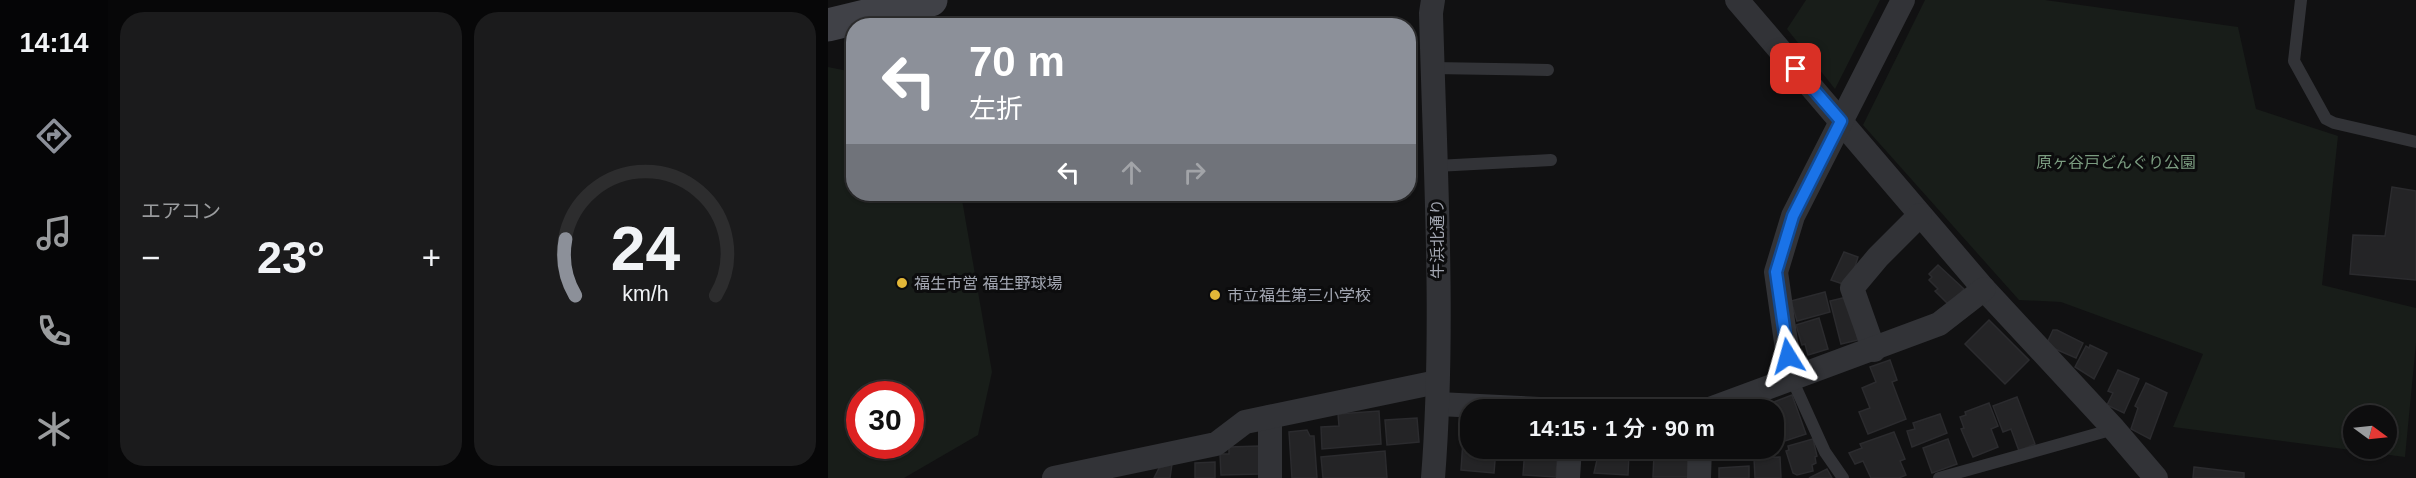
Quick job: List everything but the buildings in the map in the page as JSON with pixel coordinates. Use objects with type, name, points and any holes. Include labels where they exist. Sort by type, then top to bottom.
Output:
[{"type":"street","points":[[857,18],[931,0]]},
{"type":"street","name":"牛浜北通り","points":[[1433,0],[1431,13],[1436,166],[1438,393],[1433,478]]},
{"type":"street","points":[[1737,0],[1984,289],[2114,429],[2156,478]]},
{"type":"street","points":[[1791,377],[1776,272],[1793,216],[1904,0]]},
{"type":"street","points":[[828,25],[846,21]]},
{"type":"street","points":[[1874,350],[1852,288],[1878,257],[1920,215]]},
{"type":"street","points":[[1735,399],[1791,377],[1874,350],[1939,324],[1984,289]]},
{"type":"street","points":[[1054,478],[1111,472],[1216,444],[1245,422],[1270,417],[1438,393],[1482,399]]},
{"type":"street","points":[[1270,417],[1270,478]]},
{"type":"street","points":[[1568,478],[1569,459]]},
{"type":"street","points":[[1699,478],[1700,459]]},
{"type":"lane","points":[[2301,0],[2294,61],[2326,119],[2416,142]]},
{"type":"lane","points":[[1434,68],[1548,70]]},
{"type":"lane","points":[[1436,166],[1551,160]]},
{"type":"lane","points":[[1791,377],[1825,452],[1843,478]]},
{"type":"lane","points":[[1939,478],[2114,429]]},
{"type":"green space","points":[[1806,0],[1880,0],[1835,89],[1787,29]]},
{"type":"green space","name":"原ヶ谷戸どんぐり公園","points":[[1925,0],[2045,0],[2238,27],[2256,109],[2338,136],[2322,285],[2416,308],[2416,343],[2405,457],[2397,456],[2397,405],[2343,405],[2343,449],[2173,427],[2203,354],[2061,302],[2019,300],[1863,125]]},
{"type":"green space","name":"福生市営 福生野球場","points":[[828,67],[846,71],[846,201],[962,201],[992,372],[978,435],[904,478],[828,478]]},
{"type":"place","name":"福生市営 福生野球場","points":[[902,283]]},
{"type":"place","name":"市立福生第三小学校","points":[[1215,295]]},
{"type":"route","points":[[1788,356],[1776,272],[1793,216],[1841,121],[1796,69]]}]
